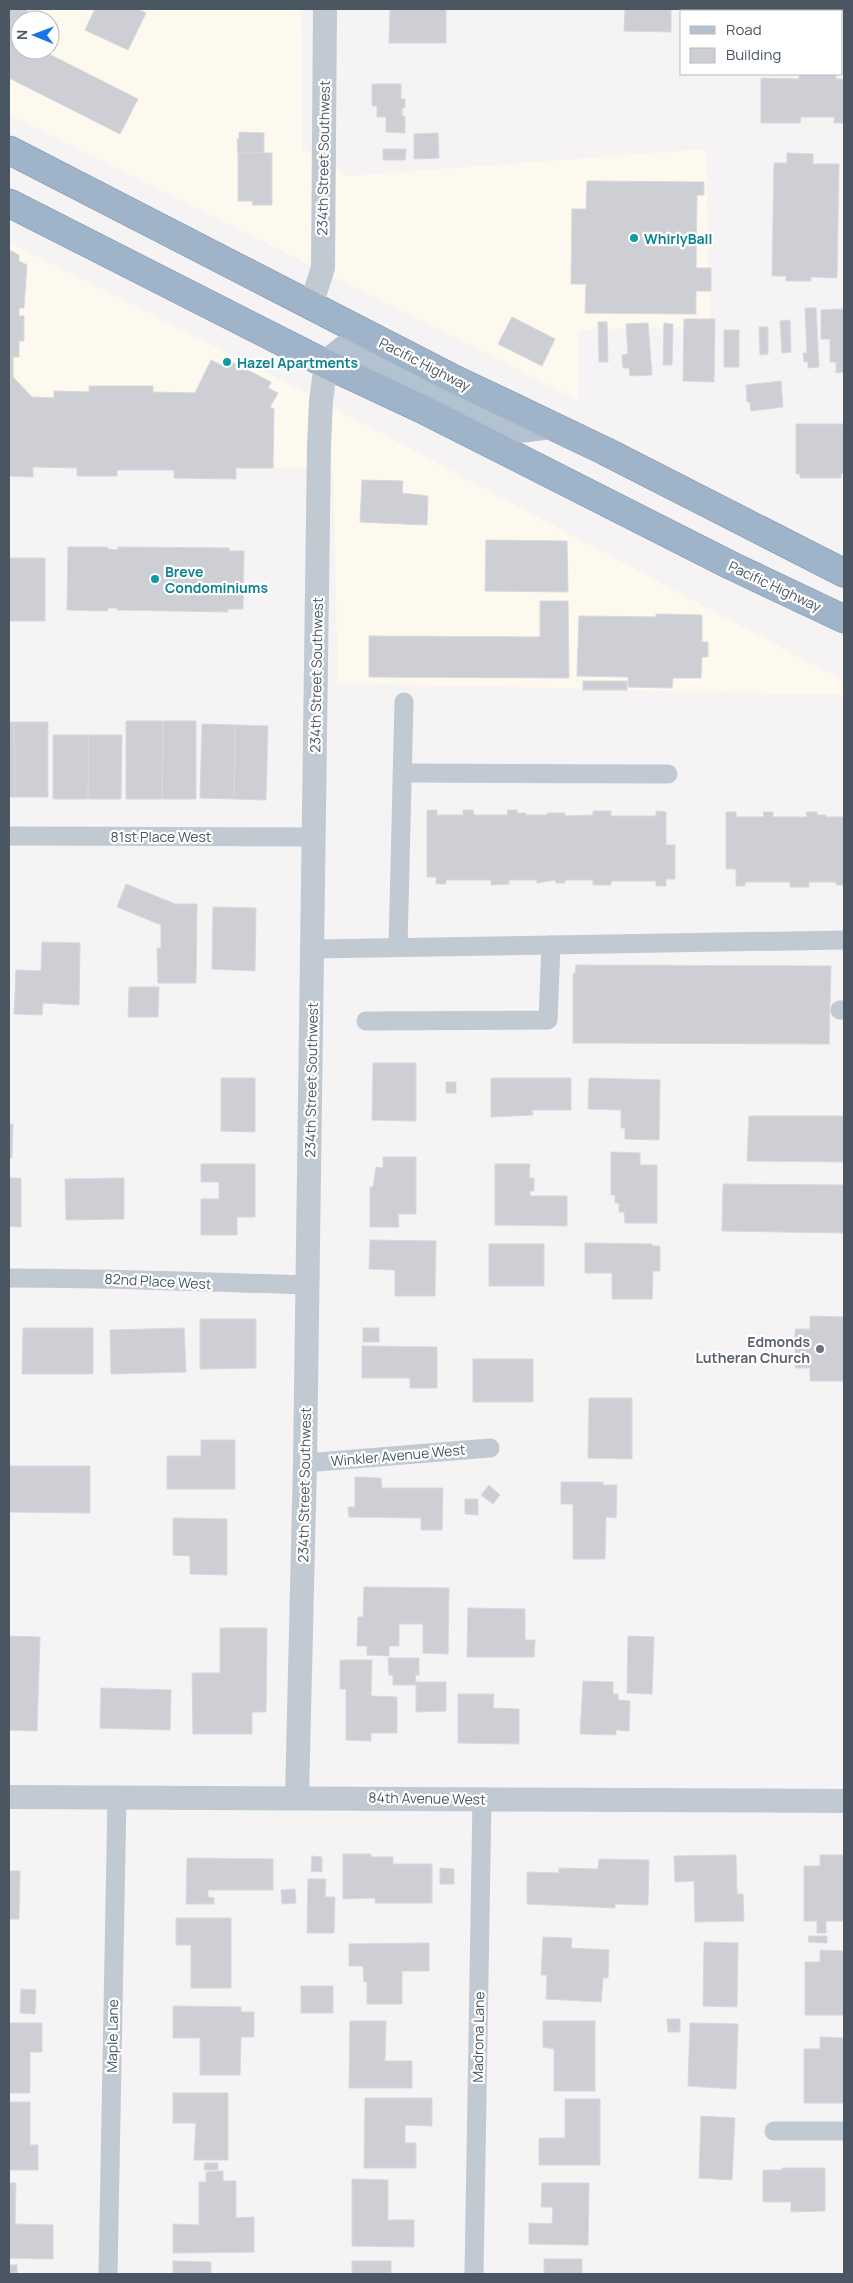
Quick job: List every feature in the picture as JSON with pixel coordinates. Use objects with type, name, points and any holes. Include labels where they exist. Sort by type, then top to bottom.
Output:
[{"type":"highway","name":"Pacific Highway","points":[[9,150],[450,377],[551,425],[844,573]]},
{"type":"highway","name":"Pacific Highway","points":[[9,203],[326,364],[732,566],[839,612]]},
{"type":"main road","points":[[326,364],[346,348],[519,430],[551,425]]},
{"type":"street","name":"234th Street Southwest","points":[[311,305],[323,268],[325,9]]},
{"type":"street","name":"234th Street Southwest","points":[[297,1797],[305,1463],[319,446],[321,401],[326,364]]},
{"type":"street","points":[[398,947],[404,702]]},
{"type":"street","points":[[402,773],[668,774]]},
{"type":"street","name":"81st Place West","points":[[9,836],[314,837]]},
{"type":"street","points":[[313,950],[844,940]]},
{"type":"street","points":[[366,1021],[548,1020],[550,945]]},
{"type":"street","name":"82nd Place West","points":[[9,1278],[177,1279],[216,1284],[307,1285]]},
{"type":"street","name":"Winkler Avenue West","points":[[305,1463],[490,1448]]},
{"type":"street","name":"84th Avenue West","points":[[9,1797],[844,1801]]},
{"type":"street","name":"Maple Lane","points":[[108,2274],[117,1797]]},
{"type":"street","name":"Madrona Lane","points":[[474,2274],[482,1799]]},
{"type":"street","points":[[774,2131],[844,2131]]},
{"type":"shaded area","points":[[9,9],[301,9],[302,149],[349,176],[706,149],[710,326],[579,330],[578,400],[9,114]]},
{"type":"shaded area","points":[[9,242],[310,395],[844,681],[844,695],[338,683],[333,468],[9,468]]},
{"type":"building","points":[[9,9],[28,9],[10,10],[10,60],[60,60],[138,99],[120,134],[9,78]]},
{"type":"building","points":[[95,9],[137,9],[146,13],[128,50],[85,30]]},
{"type":"building","points":[[390,9],[446,9],[446,43],[389,43]]},
{"type":"building","points":[[625,9],[671,9],[671,32],[624,31]]},
{"type":"building","points":[[727,9],[774,9],[774,10]]},
{"type":"building","points":[[799,75],[836,75],[836,79],[844,79],[844,123],[834,123],[835,117],[801,117],[800,123],[761,123],[761,78],[799,79]]},
{"type":"building","points":[[372,84],[401,84],[401,99],[405,99],[405,108],[402,108],[402,116],[405,116],[405,133],[386,132],[386,117],[377,117],[377,106],[372,106]]},
{"type":"building","points":[[239,132],[264,133],[264,153],[238,153],[237,139],[239,139]]},
{"type":"building","points":[[438,133],[439,158],[414,159],[414,134]]},
{"type":"building","points":[[383,149],[406,149],[405,160],[383,160]]},
{"type":"building","points":[[238,153],[272,153],[272,205],[252,205],[253,201],[238,201]]},
{"type":"building","points":[[787,153],[813,154],[813,164],[839,164],[837,278],[811,277],[811,281],[786,281],[786,276],[772,276],[774,163],[787,163]]},
{"type":"building","name":"WhirlyBall","points":[[587,181],[704,182],[704,195],[697,195],[696,268],[711,268],[711,291],[696,291],[696,314],[585,313],[586,284],[571,284],[572,209],[586,209]]},
{"type":"building","name":"Hazel Apartments","points":[[9,250],[19,255],[19,261],[27,265],[24,308],[19,308],[19,316],[24,316],[24,341],[19,341],[19,357],[13,357],[13,377],[32,397],[54,398],[54,391],[89,392],[89,386],[153,386],[153,392],[195,393],[211,360],[221,365],[224,358],[271,382],[268,388],[278,393],[270,407],[274,409],[273,468],[236,468],[236,479],[174,478],[174,470],[117,470],[117,476],[77,476],[77,468],[33,467],[33,477],[9,476]]},
{"type":"building","points":[[805,308],[816,308],[819,367],[808,368],[808,362],[804,362],[803,353],[807,353]]},
{"type":"building","points":[[844,309],[844,372],[836,373],[836,362],[830,362],[830,339],[821,339],[821,310]]},
{"type":"building","points":[[512,317],[555,339],[542,366],[498,344]]},
{"type":"building","points":[[684,319],[715,319],[714,382],[683,381]]},
{"type":"building","points":[[790,320],[791,352],[782,353],[780,321]]},
{"type":"building","points":[[598,322],[607,322],[608,362],[599,362]]},
{"type":"building","points":[[648,323],[652,375],[630,376],[629,368],[623,368],[622,355],[628,354],[626,324]]},
{"type":"building","points":[[664,323],[673,324],[672,365],[663,365]]},
{"type":"building","points":[[759,327],[768,327],[768,354],[760,355]]},
{"type":"building","points":[[724,330],[739,330],[739,367],[724,367]]},
{"type":"building","points":[[781,381],[783,407],[751,411],[750,402],[747,402],[746,385]]},
{"type":"building","points":[[796,424],[844,424],[844,474],[841,474],[841,478],[800,478],[800,474],[796,474]]},
{"type":"building","points":[[362,480],[403,481],[402,493],[428,496],[427,525],[360,522]]},
{"type":"building","points":[[486,540],[567,541],[568,592],[485,591]]},
{"type":"building","name":"Breve Condominiums","points":[[68,547],[108,547],[108,549],[118,550],[118,547],[229,548],[229,551],[244,551],[243,609],[228,609],[228,612],[117,610],[117,608],[108,608],[108,611],[67,610]]},
{"type":"building","points":[[9,558],[45,558],[45,621],[9,621]]},
{"type":"building","points":[[540,601],[568,601],[569,678],[369,677],[369,636],[540,637]]},
{"type":"building","points":[[656,614],[702,615],[702,642],[708,642],[708,657],[702,657],[701,678],[673,678],[672,688],[628,687],[628,677],[577,676],[579,616],[656,617]]},
{"type":"building","points":[[583,681],[627,681],[627,690],[583,690]]},
{"type":"building","points":[[126,721],[163,721],[162,799],[126,799]]},
{"type":"building","points":[[163,721],[196,721],[196,799],[162,799]]},
{"type":"building","points":[[9,722],[14,722],[15,797],[9,797]]},
{"type":"building","points":[[14,722],[48,722],[48,797],[15,797]]},
{"type":"building","points":[[202,724],[235,725],[234,799],[200,798]]},
{"type":"building","points":[[235,725],[268,726],[266,800],[234,799]]},
{"type":"building","points":[[53,735],[89,735],[88,799],[53,799]]},
{"type":"building","points":[[89,735],[122,735],[121,799],[88,799]]},
{"type":"building","points":[[427,810],[437,810],[437,815],[463,815],[463,810],[473,810],[474,815],[507,815],[508,810],[517,810],[517,813],[526,813],[526,815],[565,813],[565,816],[593,815],[593,811],[611,811],[611,816],[656,816],[656,811],[666,812],[666,845],[675,845],[675,879],[666,879],[666,886],[656,886],[656,881],[611,881],[611,885],[593,885],[593,880],[565,880],[565,883],[556,883],[555,880],[537,883],[537,880],[509,880],[509,884],[491,885],[491,880],[446,880],[446,884],[436,884],[436,877],[427,877]]},
{"type":"building","points":[[726,812],[736,812],[736,817],[764,817],[763,812],[773,812],[773,817],[807,817],[806,812],[817,812],[817,815],[826,815],[826,817],[844,817],[844,885],[836,885],[836,882],[809,882],[809,887],[790,887],[790,882],[745,882],[745,886],[736,886],[736,869],[726,869]]},
{"type":"building","points":[[126,884],[175,904],[197,904],[196,983],[158,983],[157,948],[161,948],[161,925],[117,907]]},
{"type":"building","points":[[213,907],[256,908],[255,971],[212,969]]},
{"type":"building","points":[[42,942],[80,943],[79,1005],[43,1003],[42,1015],[14,1014],[16,970],[41,971]]},
{"type":"building","points":[[576,965],[831,966],[829,1044],[573,1043],[573,974],[575,974]]},
{"type":"building","points":[[129,987],[159,987],[158,1017],[128,1017]]},
{"type":"building","points":[[373,1063],[416,1063],[416,1121],[372,1120]]},
{"type":"building","points":[[221,1078],[255,1078],[255,1132],[221,1131]]},
{"type":"building","points":[[491,1078],[571,1078],[571,1110],[532,1110],[533,1115],[491,1117]]},
{"type":"building","points":[[589,1078],[660,1080],[659,1140],[625,1139],[625,1128],[621,1128],[621,1110],[588,1109]]},
{"type":"building","points":[[446,1082],[456,1082],[456,1093],[446,1093]]},
{"type":"building","points":[[749,1116],[844,1116],[844,1162],[747,1161]]},
{"type":"building","points":[[9,1124],[13,1124],[12,1158],[9,1158]]},
{"type":"building","points":[[611,1152],[640,1153],[640,1165],[657,1165],[657,1223],[625,1223],[624,1212],[619,1212],[619,1203],[615,1203],[615,1195],[611,1195]]},
{"type":"building","points":[[383,1157],[416,1157],[416,1214],[398,1214],[399,1227],[370,1227],[370,1187],[373,1187],[376,1167],[383,1168]]},
{"type":"building","points":[[201,1164],[255,1164],[255,1217],[237,1217],[237,1235],[201,1235],[201,1199],[219,1199],[219,1182],[201,1182]]},
{"type":"building","points":[[495,1164],[530,1164],[529,1178],[534,1178],[534,1191],[530,1191],[530,1196],[567,1196],[567,1226],[495,1225]]},
{"type":"building","points":[[9,1178],[21,1178],[21,1227],[9,1226]]},
{"type":"building","points":[[124,1178],[124,1219],[66,1220],[65,1179]]},
{"type":"building","points":[[723,1184],[844,1185],[844,1233],[722,1231]]},
{"type":"building","points":[[370,1240],[436,1241],[435,1296],[395,1296],[395,1270],[369,1269]]},
{"type":"building","points":[[585,1243],[652,1244],[652,1246],[660,1246],[660,1271],[653,1271],[652,1299],[612,1299],[612,1273],[585,1273]]},
{"type":"building","points":[[489,1244],[544,1244],[544,1286],[489,1286]]},
{"type":"building","name":"Edmonds Lutheran Church","points":[[810,1316],[844,1317],[844,1381],[810,1381],[810,1368],[795,1368],[795,1329],[810,1329]]},
{"type":"building","points":[[200,1319],[256,1319],[256,1368],[200,1369]]},
{"type":"building","points":[[23,1328],[93,1328],[93,1374],[22,1374]]},
{"type":"building","points":[[184,1328],[186,1372],[111,1374],[110,1330]]},
{"type":"building","points":[[363,1328],[379,1328],[379,1342],[363,1342]]},
{"type":"building","points":[[362,1346],[437,1347],[437,1388],[410,1388],[410,1378],[362,1378]]},
{"type":"building","points":[[473,1359],[533,1359],[533,1402],[473,1402]]},
{"type":"building","points":[[589,1398],[632,1398],[632,1459],[588,1458]]},
{"type":"building","points":[[201,1440],[235,1440],[235,1489],[167,1489],[167,1456],[201,1456]]},
{"type":"building","points":[[9,1466],[90,1466],[90,1513],[9,1512]]},
{"type":"building","points":[[355,1477],[381,1478],[382,1488],[443,1488],[442,1530],[421,1530],[421,1518],[349,1517],[348,1507],[355,1507]]},
{"type":"building","points":[[561,1482],[603,1482],[603,1485],[617,1485],[616,1518],[606,1517],[605,1559],[573,1559],[573,1504],[561,1504]]},
{"type":"building","points":[[489,1485],[500,1495],[493,1504],[481,1495]]},
{"type":"building","points":[[465,1499],[478,1499],[478,1515],[465,1514]]},
{"type":"building","points":[[173,1518],[227,1519],[227,1575],[190,1574],[190,1556],[173,1555]]},
{"type":"building","points":[[364,1587],[449,1588],[448,1654],[423,1653],[423,1624],[399,1624],[399,1646],[389,1646],[389,1656],[367,1655],[367,1646],[357,1646],[358,1617],[363,1617]]},
{"type":"building","points":[[468,1608],[525,1609],[525,1640],[535,1640],[534,1657],[467,1657]]},
{"type":"building","points":[[220,1628],[267,1628],[266,1712],[252,1712],[252,1734],[193,1734],[192,1673],[220,1673]]},
{"type":"building","points":[[9,1636],[40,1637],[37,1731],[9,1730]]},
{"type":"building","points":[[628,1636],[654,1637],[652,1694],[627,1693]]},
{"type":"building","points":[[388,1658],[419,1658],[419,1675],[415,1675],[416,1682],[446,1682],[446,1711],[416,1712],[416,1685],[393,1685],[393,1675],[389,1675]]},
{"type":"building","points":[[340,1660],[372,1660],[371,1696],[397,1697],[397,1733],[371,1733],[371,1741],[346,1740],[346,1689],[340,1689]]},
{"type":"building","points":[[583,1681],[613,1682],[613,1694],[618,1694],[618,1700],[630,1701],[629,1731],[616,1730],[616,1735],[580,1734]]},
{"type":"building","points":[[101,1688],[171,1690],[170,1730],[100,1728]]},
{"type":"building","points":[[458,1694],[494,1694],[493,1708],[519,1709],[519,1744],[458,1743]]},
{"type":"building","points":[[343,1854],[371,1854],[371,1857],[393,1857],[393,1864],[432,1864],[432,1903],[375,1903],[375,1898],[343,1899]]},
{"type":"building","points":[[736,1855],[737,1894],[743,1894],[744,1921],[695,1922],[694,1881],[675,1882],[674,1856]]},
{"type":"building","points":[[820,1855],[844,1855],[844,1921],[826,1921],[826,1933],[817,1933],[817,1921],[804,1921],[804,1866],[820,1866]]},
{"type":"building","points":[[312,1856],[322,1857],[322,1872],[311,1871]]},
{"type":"building","points":[[187,1858],[273,1859],[273,1890],[208,1890],[208,1897],[214,1898],[214,1904],[186,1904]]},
{"type":"building","points":[[599,1859],[649,1860],[648,1905],[615,1904],[615,1908],[527,1904],[527,1872],[559,1873],[559,1868],[598,1869]]},
{"type":"building","points":[[440,1868],[454,1869],[454,1884],[440,1884]]},
{"type":"building","points":[[9,1871],[20,1871],[19,1919],[9,1919]]},
{"type":"building","points":[[308,1879],[326,1879],[325,1897],[335,1897],[334,1933],[307,1933]]},
{"type":"building","points":[[295,1889],[296,1903],[282,1904],[281,1890]]},
{"type":"building","points":[[176,1918],[231,1918],[231,1988],[191,1988],[191,1945],[176,1945]]},
{"type":"building","points":[[809,1936],[827,1936],[827,1943],[808,1942]]},
{"type":"building","points":[[543,1937],[572,1938],[571,1948],[609,1950],[608,1978],[603,1978],[601,2002],[546,1999],[547,1975],[541,1975]]},
{"type":"building","points":[[704,1942],[738,1943],[737,2007],[703,2006]]},
{"type":"building","points":[[429,1943],[429,1971],[402,1971],[402,2004],[367,2004],[367,1982],[364,1982],[363,1966],[349,1966],[349,1944]]},
{"type":"building","points":[[820,1950],[844,1951],[844,2015],[805,2015],[805,1962],[820,1962]]},
{"type":"building","points":[[301,1986],[333,1986],[333,2013],[301,2013]]},
{"type":"building","points":[[21,1989],[36,1990],[35,2014],[20,2013]]},
{"type":"building","points":[[173,2006],[241,2007],[241,2012],[254,2012],[254,2037],[241,2037],[240,2075],[200,2075],[200,2038],[173,2038]]},
{"type":"building","points":[[667,2019],[680,2019],[680,2032],[668,2032]]},
{"type":"building","points":[[350,2021],[386,2021],[385,2061],[412,2061],[412,2088],[349,2088]]},
{"type":"building","points":[[543,2021],[595,2021],[595,2091],[554,2091],[554,2049],[543,2047]]},
{"type":"building","points":[[9,2023],[42,2023],[42,2052],[30,2052],[30,2093],[9,2093]]},
{"type":"building","points":[[690,2023],[738,2024],[736,2089],[688,2086]]},
{"type":"building","points":[[820,2037],[844,2038],[844,2103],[804,2103],[804,2049],[820,2049]]},
{"type":"building","points":[[173,2093],[228,2093],[228,2160],[194,2160],[196,2123],[173,2123]]},
{"type":"building","points":[[365,2098],[432,2098],[432,2126],[405,2125],[405,2143],[416,2143],[416,2168],[364,2168]]},
{"type":"building","points":[[565,2099],[600,2099],[600,2165],[539,2165],[539,2138],[565,2138]]},
{"type":"building","points":[[9,2102],[30,2102],[30,2145],[38,2145],[38,2170],[9,2170]]},
{"type":"building","points":[[701,2116],[735,2118],[732,2180],[699,2178]]},
{"type":"building","points":[[205,2163],[218,2163],[218,2170],[204,2170]]},
{"type":"building","points":[[782,2168],[825,2168],[825,2211],[791,2212],[791,2202],[763,2202],[763,2170],[782,2170]]},
{"type":"building","points":[[223,2171],[223,2181],[236,2181],[236,2218],[254,2217],[254,2252],[173,2253],[173,2224],[199,2225],[199,2182],[206,2182],[206,2172]]},
{"type":"building","points":[[352,2179],[388,2180],[388,2220],[414,2220],[414,2247],[352,2246]]},
{"type":"building","points":[[9,2183],[16,2183],[15,2224],[53,2225],[53,2259],[9,2258]]},
{"type":"building","points":[[542,2183],[589,2183],[588,2245],[529,2244],[529,2223],[552,2224],[553,2207],[541,2207]]},
{"type":"building","points":[[544,2259],[582,2259],[582,2274],[544,2274]]},
{"type":"building","points":[[173,2261],[211,2262],[211,2274],[173,2274]]},
{"type":"building","points":[[352,2261],[391,2261],[391,2274],[352,2274]]},
{"type":"building","points":[[9,2265],[17,2265],[17,2274],[9,2274]]},
{"type":"place","name":"WhirlyBall","points":[[634,238]]},
{"type":"place","name":"Hazel Apartments","points":[[227,362]]},
{"type":"place","name":"Breve Condominiums","points":[[155,579]]},
{"type":"place","name":"Edmonds Lutheran Church","points":[[820,1349]]}]
